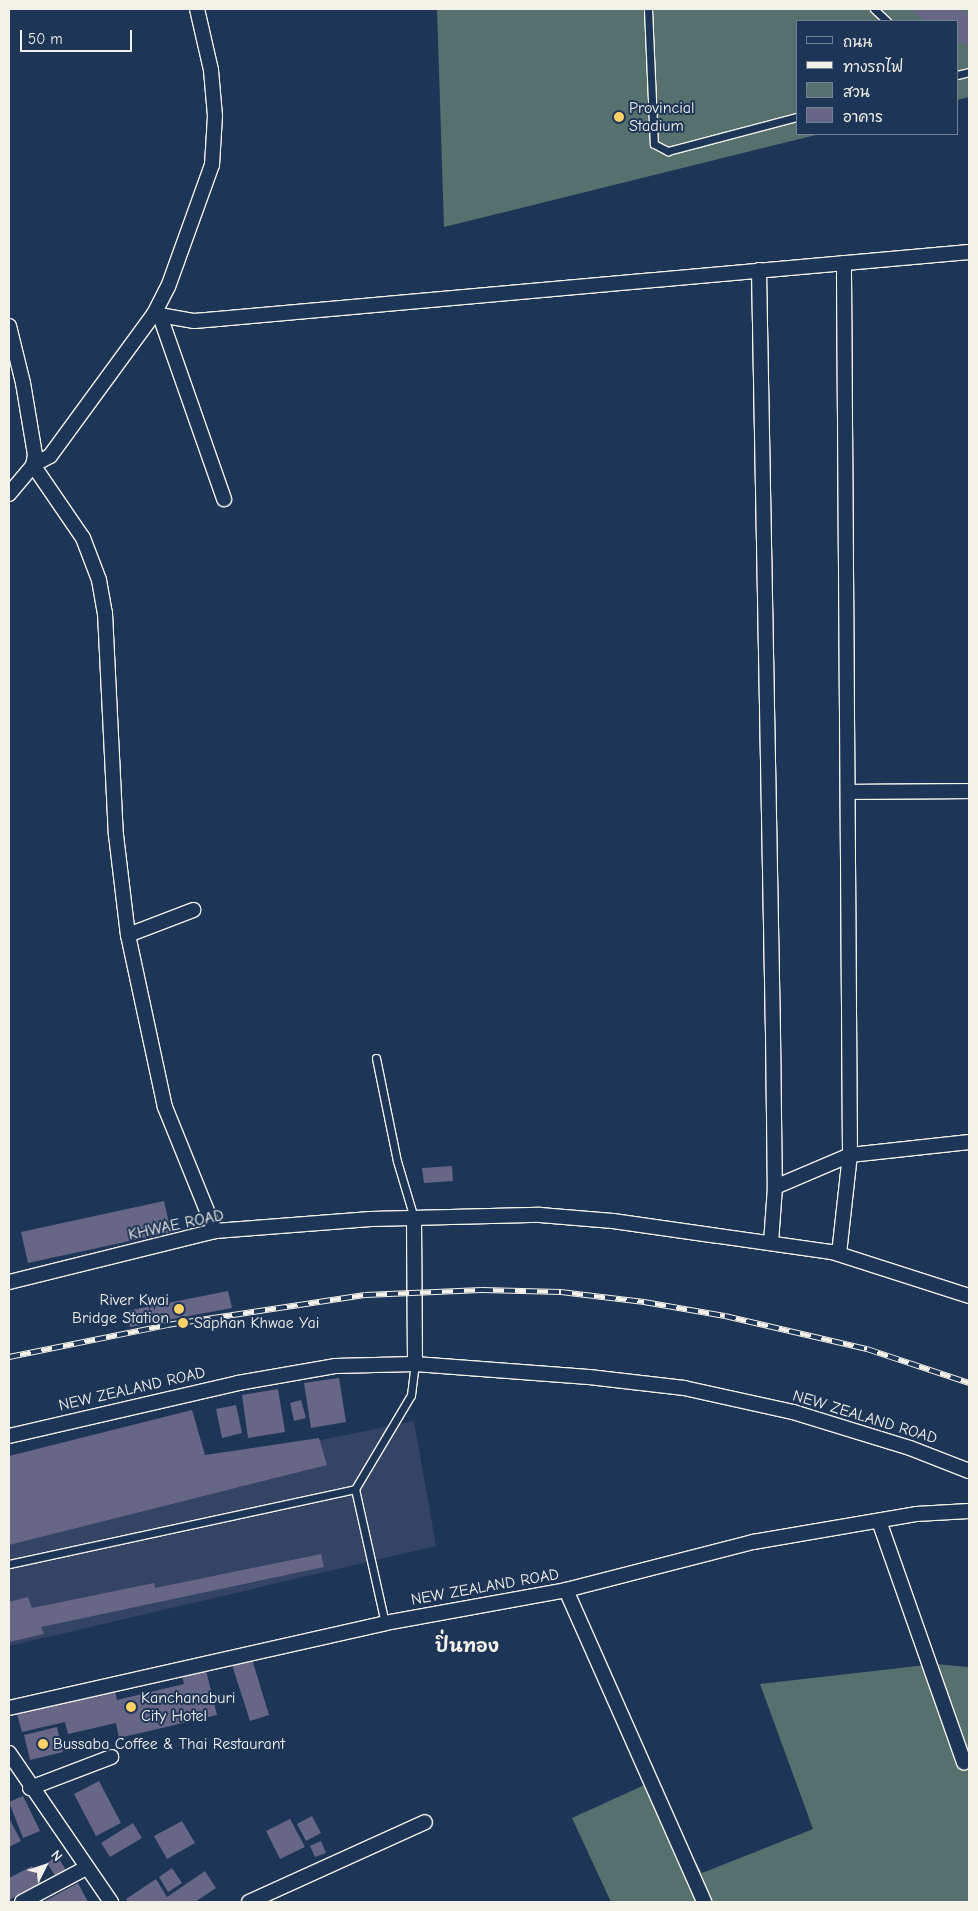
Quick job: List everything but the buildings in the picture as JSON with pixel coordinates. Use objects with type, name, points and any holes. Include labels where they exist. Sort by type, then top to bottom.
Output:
[{"type":"street","points":[[9,494],[33,465],[50,456],[157,315],[168,287],[212,165],[215,116],[211,70],[196,9]]},
{"type":"street","points":[[157,315],[210,320],[969,252]]},
{"type":"street","points":[[839,1254],[850,1155],[844,263]]},
{"type":"street","points":[[759,270],[774,1187],[771,1243]]},
{"type":"street","points":[[157,315],[224,499]]},
{"type":"street","points":[[9,326],[23,382],[35,455],[33,465],[82,538],[100,580],[105,613],[116,835],[128,935],[165,1107],[215,1231]]},
{"type":"street","points":[[848,792],[969,791]]},
{"type":"street","points":[[128,935],[193,910]]},
{"type":"street","points":[[774,1187],[850,1155],[969,1142]]},
{"type":"street","name":"KHWAE ROAD","points":[[9,1282],[215,1231],[414,1218],[540,1214],[771,1243],[839,1254],[969,1296]]},
{"type":"street","points":[[414,1218],[415,1364]]},
{"type":"street","name":"NEW ZEALAND ROAD","points":[[9,1436],[238,1383],[335,1366],[415,1364],[579,1376],[684,1388],[793,1412],[910,1448],[969,1471]]},
{"type":"street","name":"NEW ZEALAND ROAD","points":[[9,1708],[385,1622],[566,1590],[753,1542],[879,1520],[969,1511]]},
{"type":"street","points":[[879,1520],[964,1762]]},
{"type":"street","points":[[566,1590],[704,1902]]},
{"type":"street","points":[[9,1753],[30,1788],[110,1902]]},
{"type":"street","points":[[30,1788],[111,1757]]},
{"type":"street","points":[[249,1902],[425,1822]]},
{"type":"street","points":[[22,1902],[86,1868]]},
{"type":"lane","points":[[648,9],[654,144],[668,151],[796,117]]},
{"type":"lane","points":[[874,9],[886,20]]},
{"type":"lane","points":[[376,1058],[397,1161],[414,1218]]},
{"type":"lane","points":[[385,1622],[355,1489],[410,1395],[415,1364]]},
{"type":"lane","points":[[9,1564],[355,1489]]},
{"type":"shaded area","points":[[414,1421],[436,1546],[9,1646],[9,1504]]},
{"type":"green space","name":"Provincial Stadium","points":[[437,9],[969,9],[969,97],[958,100],[958,20],[796,20],[796,135],[816,135],[444,227]]},
{"type":"green space","points":[[935,1664],[969,1667],[969,1902],[611,1902],[572,1818],[651,1782],[702,1873],[813,1829],[760,1684]]},
{"type":"railway","points":[[9,1357],[167,1325],[365,1295],[482,1290],[561,1292],[644,1302],[725,1316],[867,1349],[969,1383]]},
{"type":"place","name":"Provincial Stadium","points":[[619,117]]},
{"type":"place","name":"River Kwai Bridge Station","points":[[179,1309]]},
{"type":"place","name":"Saphan Khwae Yai","points":[[183,1323]]},
{"type":"place","name":"Kanchanaburi City Hotel","points":[[131,1707]]},
{"type":"place","name":"Bussaba Coffee & Thai Restaurant","points":[[43,1744]]},
{"type":"district","name":"ปิ่นทอง","points":[[467,1647]]}]
